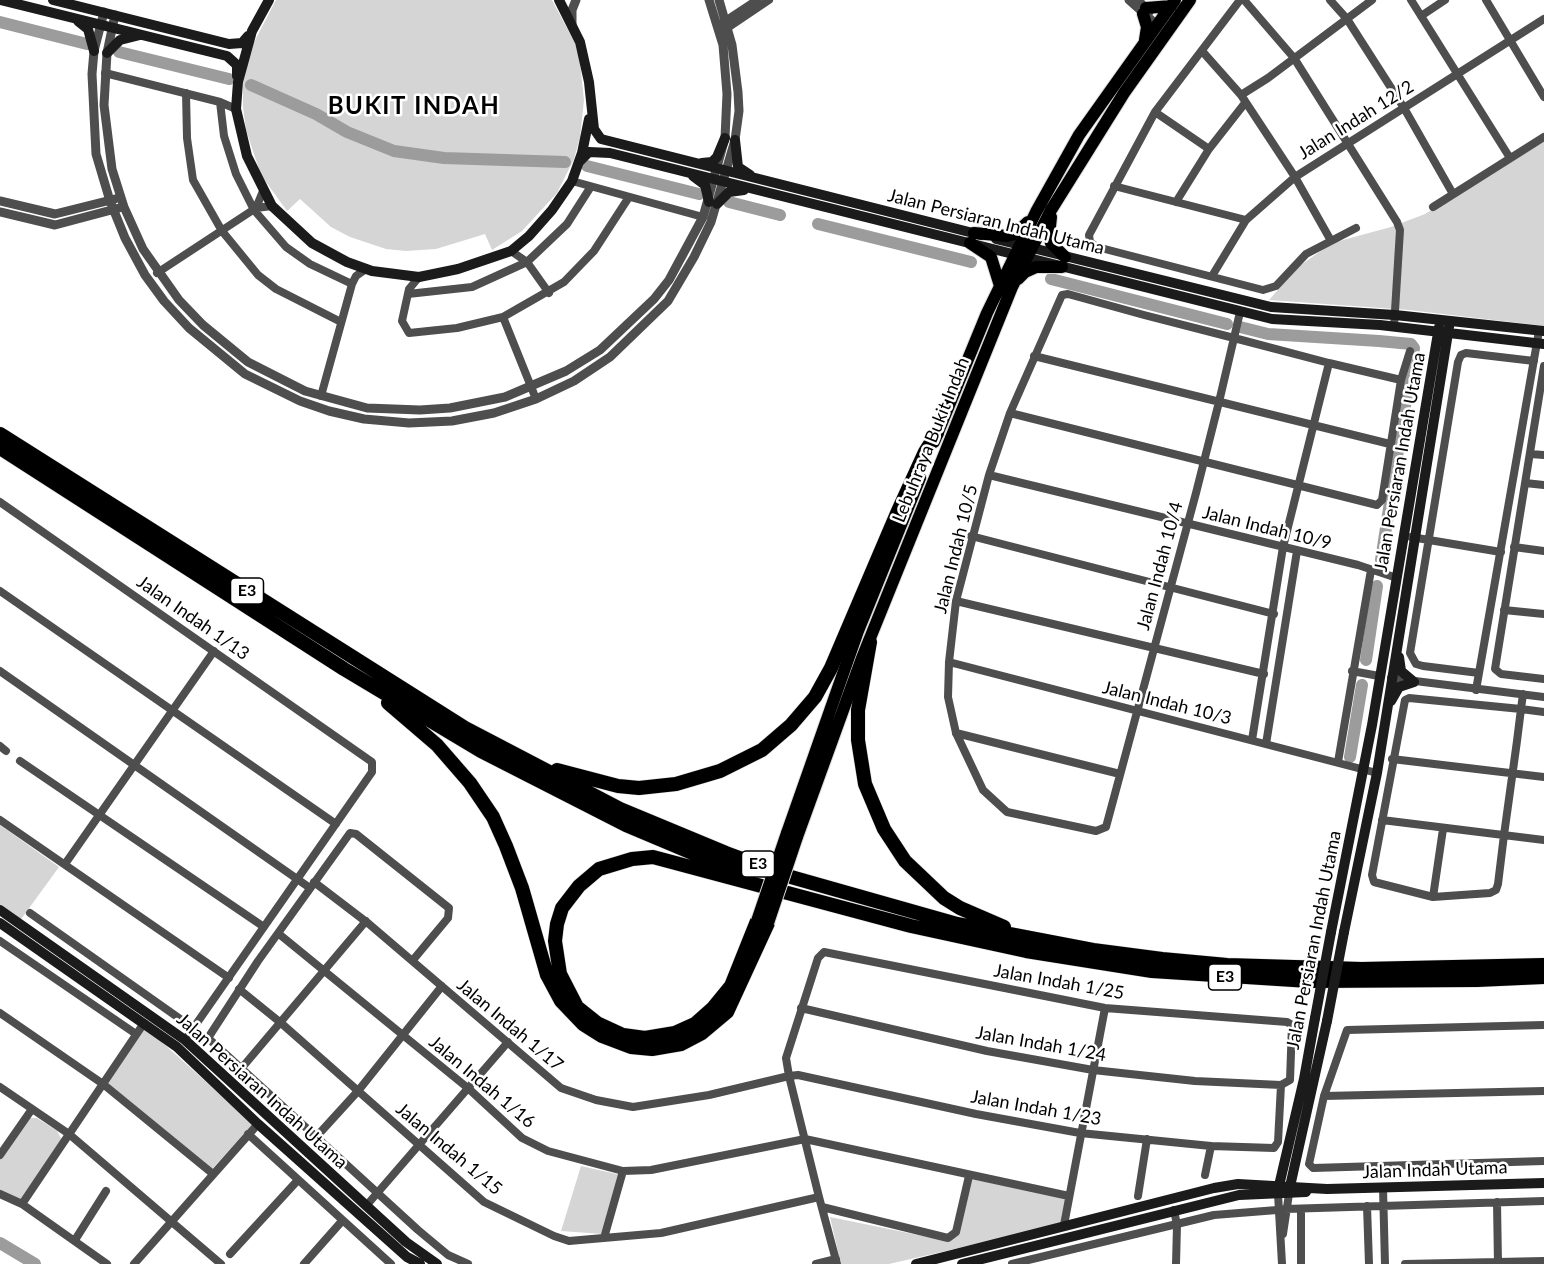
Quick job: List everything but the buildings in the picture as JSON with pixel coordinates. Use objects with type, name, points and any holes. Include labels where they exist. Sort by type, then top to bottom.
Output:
[{"type":"highway","points":[[1124,93],[1126,83],[1157,35],[1157,25],[1164,26],[1184,0]]},
{"type":"highway","name":"Lebuhraya Bukit Indah","points":[[1023,251],[1124,93],[1190,0]]},
{"type":"highway","points":[[1145,41],[1147,27],[1142,7],[1173,3]]},
{"type":"highway","name":"Lebuhraya Bukit Indah","points":[[763,922],[861,621],[938,433],[1023,251],[1036,212],[1079,135],[1173,3]]},
{"type":"highway","points":[[972,238],[991,257],[1006,287],[1024,272],[1036,267],[1064,262],[1049,236],[1051,210]]},
{"type":"highway","points":[[972,238],[1014,234],[1036,212]]},
{"type":"highway","name":"Lebuhraya Bukit Indah","points":[[792,835],[870,642],[1006,287]]},
{"type":"highway","points":[[497,745],[555,769],[597,782],[639,788],[676,784],[720,771],[762,750],[791,725],[815,697],[831,668],[925,452],[938,433]]},
{"type":"highway","name":"E3","points":[[0,434],[396,686],[497,745],[621,809],[726,853],[802,880],[899,909],[1035,939],[1127,954],[1227,965],[1362,969],[1544,965]]},
{"type":"highway","name":"E3","points":[[0,448],[344,669],[482,751],[636,829],[798,896],[951,936],[1037,953],[1152,970],[1309,981],[1478,980],[1544,977]]},
{"type":"highway","points":[[870,642],[858,710],[858,740],[865,784],[884,829],[904,861],[944,898],[980,917],[1035,939]]},
{"type":"highway","points":[[344,669],[437,744],[471,783],[493,817],[506,846],[522,888],[547,975],[561,1001],[583,1023],[602,1036],[631,1047],[652,1049],[681,1044],[702,1033],[727,1012],[763,922]]},
{"type":"highway","points":[[763,922],[731,986],[713,1008],[694,1024],[675,1033],[645,1038],[623,1035],[597,1023],[577,1006],[560,974],[555,941],[562,908],[579,886],[599,869],[607,866],[632,859],[653,857],[695,866],[798,896]]},
{"type":"main road","points":[[1,0],[227,56],[237,65],[238,82]]},
{"type":"main road","points":[[53,0],[235,45],[242,43],[252,31]]},
{"type":"main road","name":"Jalan Persiaran Indah Utama","points":[[269,0],[252,31],[238,82],[236,109],[247,156],[263,191],[273,206],[312,243],[347,262],[366,269],[419,277],[458,270],[511,251],[552,210],[572,181],[579,162],[590,111]]},
{"type":"main road","name":"Jalan Persiaran Indah Utama","points":[[559,0],[572,24],[585,61],[590,111],[594,129],[601,139],[685,166],[1023,251],[1240,312],[1272,319],[1398,327],[1443,333]]},
{"type":"main road","points":[[71,17],[88,29],[94,51]]},
{"type":"main road","points":[[107,53],[120,40],[147,35]]},
{"type":"main road","points":[[685,166],[715,160],[730,139]]},
{"type":"main road","points":[[730,139],[738,167],[760,185]]},
{"type":"main road","name":"Jalan Persiaran Indah Utama","points":[[579,162],[589,152],[601,151],[685,166]]},
{"type":"main road","points":[[685,166],[703,183],[713,203],[732,190],[760,185]]},
{"type":"main road","name":"Jalan Persiaran Indah Utama","points":[[1064,262],[1271,307],[1395,315],[1445,321],[1410,537],[1391,678],[1383,686],[1378,726],[1364,769],[1284,1190]]},
{"type":"main road","points":[[1188,288],[1219,300],[1240,312],[1271,307]]},
{"type":"main road","points":[[1445,321],[1541,331]]},
{"type":"main road","points":[[1398,327],[1430,341],[1438,363],[1455,343],[1483,337]]},
{"type":"main road","points":[[1443,333],[1541,344]]},
{"type":"main road","name":"Jalan Persiaran Indah Utama","points":[[1284,1190],[1327,1021],[1377,773],[1379,676],[1397,578],[1410,537]]},
{"type":"main road","points":[[1388,630],[1386,671],[1391,678]]},
{"type":"main road","points":[[1378,726],[1396,690],[1414,682],[1399,668],[1399,630]]},
{"type":"main road","name":"Jalan Persiaran Indah Utama","points":[[0,910],[185,1040],[406,1242],[438,1264]]},
{"type":"main road","name":"Jalan Persiaran Indah Utama","points":[[0,923],[168,1041],[407,1257],[420,1264]]},
{"type":"main road","points":[[168,1041],[185,1040],[189,1059]]},
{"type":"main road","points":[[256,1106],[258,1124],[278,1125]]},
{"type":"main road","name":"Jalan Indah Utama","points":[[1284,1190],[1544,1183]]},
{"type":"main road","points":[[916,1264],[1214,1188],[1238,1184],[1284,1190]]},
{"type":"main road","points":[[962,1264],[1239,1195],[1284,1190]]},
{"type":"main road","points":[[348,1204],[366,1206],[367,1221]]},
{"type":"street","points":[[572,24],[572,10],[576,0]]},
{"type":"street","points":[[709,0],[723,27]]},
{"type":"street","points":[[107,25],[94,51],[92,74],[96,153],[111,205],[145,275],[189,328],[245,375],[300,401],[355,417],[409,423],[452,421],[494,413],[536,399],[574,381],[610,357],[668,301],[694,257],[713,203],[739,111],[738,92],[719,0]]},
{"type":"street","points":[[723,27],[757,0]]},
{"type":"street","points":[[723,27],[769,0]]},
{"type":"street","points":[[1129,0],[1142,7],[1157,25]]},
{"type":"street","points":[[1356,228],[1330,239],[1301,258],[1272,288],[1263,290],[1097,247],[1090,242],[1089,235],[1155,112],[1242,0],[1294,58],[1349,143],[1400,230],[1395,315],[1398,327]]},
{"type":"street","points":[[1330,0],[1347,19],[1404,108],[1453,194]]},
{"type":"street","points":[[1176,202],[1243,99],[1372,0]]},
{"type":"street","points":[[1411,0],[1510,158]]},
{"type":"street","points":[[1421,15],[1445,0]]},
{"type":"street","points":[[1486,0],[1544,97]]},
{"type":"street","points":[[109,14],[105,73],[106,137],[122,202],[158,273],[203,325],[241,357],[305,391],[367,408],[420,410],[484,402],[531,387],[566,371],[600,350],[654,300],[682,260],[713,203]]},
{"type":"street","name":"Jalan Indah 12/2","points":[[1212,276],[1246,220],[1295,177],[1544,19]]},
{"type":"street","points":[[1202,51],[1243,99],[1295,177],[1330,239]]},
{"type":"street","points":[[105,73],[220,102],[236,109]]},
{"type":"street","points":[[186,93],[187,138],[193,180],[222,231],[258,275],[276,288],[341,322]]},
{"type":"street","points":[[220,102],[237,94]]},
{"type":"street","points":[[220,102],[224,136],[230,155],[243,191],[255,209],[286,247],[310,264],[352,284]]},
{"type":"street","points":[[1155,112],[1209,149]]},
{"type":"street","points":[[1433,207],[1544,137]]},
{"type":"street","points":[[572,181],[590,188],[703,218]]},
{"type":"street","points":[[1114,186],[1246,220]]},
{"type":"street","points":[[409,292],[472,287],[525,259],[567,224],[590,188]]},
{"type":"street","points":[[255,209],[263,191]]},
{"type":"street","points":[[419,277],[409,292],[402,321],[406,330],[412,335],[457,328],[503,317],[549,293],[564,282],[594,251],[629,197]]},
{"type":"street","points":[[0,201],[55,214],[111,205]]},
{"type":"street","points":[[0,212],[55,225],[122,202]]},
{"type":"street","points":[[158,273],[255,209],[273,206]]},
{"type":"street","points":[[521,243],[525,259],[549,293]]},
{"type":"street","points":[[511,251],[525,259]]},
{"type":"street","points":[[347,262],[351,270],[352,284]]},
{"type":"street","points":[[321,396],[352,284],[356,276],[366,269]]},
{"type":"street","points":[[403,276],[409,292]]},
{"type":"street","name":"Jalan Indah 10/5","points":[[1106,828],[1096,831],[1007,812],[983,790],[956,733],[948,697],[949,662],[956,602],[971,536],[1010,412],[1062,295],[1068,294],[1234,338]]},
{"type":"street","name":"Jalan Indah 10/4","points":[[1106,828],[1219,402],[1240,312]]},
{"type":"street","points":[[503,317],[536,399]]},
{"type":"street","points":[[1476,690],[1534,361],[1541,344],[1541,331]]},
{"type":"street","points":[[1234,338],[1401,380]]},
{"type":"street","points":[[1010,412],[1374,505],[1382,500],[1401,380],[1410,351]]},
{"type":"street","points":[[1479,673],[1416,664],[1410,653],[1458,362],[1461,355],[1466,353],[1534,361]]},
{"type":"street","points":[[1034,357],[1390,444]]},
{"type":"street","points":[[1252,740],[1283,547],[1329,363]]},
{"type":"street","points":[[1544,366],[1542,392],[1534,423],[1495,665],[1498,673],[1544,679]]},
{"type":"street","points":[[1534,423],[1544,424]]},
{"type":"street","points":[[1530,454],[1544,455]]},
{"type":"street","name":"Jalan Indah 10/9","points":[[989,475],[1358,565],[1397,578]]},
{"type":"street","points":[[1525,483],[1544,485]]},
{"type":"street","name":"Jalan Indah 1/13","points":[[0,502],[370,758],[373,765],[372,772],[336,824]]},
{"type":"street","points":[[971,536],[1274,614]]},
{"type":"street","points":[[1410,537],[1501,552]]},
{"type":"street","points":[[1514,547],[1544,551]]},
{"type":"street","points":[[1266,744],[1297,551]]},
{"type":"street","points":[[1338,762],[1371,570]]},
{"type":"street","points":[[0,591],[336,824],[185,1040]]},
{"type":"street","points":[[956,602],[1264,674]]},
{"type":"street","points":[[1504,610],[1544,614]]},
{"type":"street","points":[[65,864],[214,651]]},
{"type":"street","points":[[1268,651],[1282,654]]},
{"type":"street","name":"Jalan Indah 10/3","points":[[949,662],[1377,773]]},
{"type":"street","points":[[0,671],[298,879],[312,885]]},
{"type":"street","points":[[1352,671],[1379,676]]},
{"type":"street","points":[[1391,678],[1544,697]]},
{"type":"street","points":[[1522,694],[1521,709],[1496,890],[1490,893],[1434,897],[1374,882],[1372,875],[1404,700],[1409,698],[1521,709],[1544,712]]},
{"type":"street","points":[[956,733],[1120,774]]},
{"type":"street","points":[[1392,759],[1544,777]]},
{"type":"street","points":[[20,761],[264,927]]},
{"type":"street","points":[[0,820],[229,978]]},
{"type":"street","points":[[1382,820],[1544,840]]},
{"type":"street","points":[[1434,897],[1443,829]]},
{"type":"street","points":[[412,960],[448,918],[449,909],[356,834],[347,835],[239,989],[208,1038],[240,1070],[318,1136],[448,1255],[468,1264]]},
{"type":"street","name":"Jalan Indah 1/17","points":[[312,885],[366,921],[561,1088],[596,1100],[633,1107],[709,1095],[789,1076]]},
{"type":"street","points":[[30,913],[193,1029]]},
{"type":"street","points":[[240,1070],[366,921]]},
{"type":"street","name":"Jalan Indah 1/16","points":[[279,933],[469,1089],[522,1138],[548,1151],[623,1172],[651,1170],[805,1139]]},
{"type":"street","points":[[0,941],[136,1034]]},
{"type":"street","name":"Jalan Indah 1/25","points":[[801,1008],[820,954],[828,952],[1105,1008],[1287,1022],[1292,1028],[1290,1080],[1281,1085]]},
{"type":"street","points":[[318,1136],[358,1091],[442,986]]},
{"type":"street","name":"Jalan Indah 1/15","points":[[239,989],[281,1023],[484,1202],[508,1215],[569,1241],[661,1233],[819,1197]]},
{"type":"street","points":[[801,1008],[786,1058],[836,1262],[816,1264]]},
{"type":"street","name":"Jalan Indah 1/24","points":[[801,1008],[987,1051],[1094,1070],[1195,1081],[1281,1085]]},
{"type":"street","points":[[1064,1225],[1105,1008]]},
{"type":"street","points":[[0,1013],[103,1084],[213,1174]]},
{"type":"street","points":[[22,1204],[144,1023]]},
{"type":"street","points":[[1544,1025],[1352,1028],[1344,1034],[1324,1096],[1309,1164],[1313,1168],[1544,1161]]},
{"type":"street","points":[[366,1206],[489,1066],[507,1042]]},
{"type":"street","name":"Jalan Indah 1/23","points":[[789,1076],[798,1075],[976,1114],[1080,1133],[1211,1146],[1274,1148],[1278,1142],[1281,1085]]},
{"type":"street","points":[[0,1087],[69,1134],[172,1220],[220,1264]]},
{"type":"street","points":[[1324,1096],[1544,1091]]},
{"type":"street","points":[[0,1155],[32,1108]]},
{"type":"street","points":[[134,1264],[258,1124]]},
{"type":"street","points":[[248,1134],[390,1264]]},
{"type":"street","points":[[805,1139],[1069,1196]]},
{"type":"street","points":[[1138,1196],[1147,1139]]},
{"type":"street","points":[[1205,1175],[1211,1146]]},
{"type":"street","points":[[604,1238],[623,1172]]},
{"type":"street","points":[[822,1207],[944,1237],[956,1232],[969,1176]]},
{"type":"street","points":[[230,1254],[298,1180]]},
{"type":"street","points":[[1383,1188],[1385,1264]]},
{"type":"street","points":[[1282,1264],[1281,1210],[1284,1190]]},
{"type":"street","points":[[75,1240],[106,1191]]},
{"type":"street","points":[[0,1194],[22,1204],[107,1264]]},
{"type":"street","points":[[1012,1264],[1228,1212],[1544,1201]]},
{"type":"street","points":[[1497,1202],[1498,1263]]},
{"type":"street","points":[[1367,1206],[1369,1264]]},
{"type":"street","points":[[1300,1209],[1302,1264]]},
{"type":"street","points":[[1174,1210],[1177,1225],[1176,1264]]},
{"type":"street","points":[[304,1264],[342,1221]]},
{"type":"street","points":[[1405,1264],[1544,1261]]},
{"type":"shaded area","points":[[276,0],[552,0],[575,43],[580,62],[584,100],[580,137],[574,159],[557,193],[522,231],[492,250],[485,234],[436,249],[406,251],[386,249],[350,237],[331,227],[300,199],[287,211],[261,175],[246,130],[243,107],[243,84],[251,48]]},
{"type":"shaded area","points":[[1544,142],[1544,326],[1409,310],[1269,300],[1298,267],[1332,243],[1391,227],[1425,214]]},
{"type":"shaded area","points":[[0,825],[59,867],[19,922],[0,910]]},
{"type":"shaded area","points":[[145,1027],[253,1124],[212,1169],[107,1083]]},
{"type":"shaded area","points":[[30,1118],[37,1118],[57,1131],[62,1140],[19,1201],[0,1191],[0,1159]]},
{"type":"shaded area","points":[[581,1166],[621,1175],[603,1234],[561,1231]]},
{"type":"shaded area","points":[[971,1179],[1067,1198],[1063,1224],[889,1264],[841,1264],[830,1217],[951,1240]]},
{"type":"waterway","points":[[0,22],[87,44]]},
{"type":"waterway","points":[[119,52],[229,79]]},
{"type":"waterway","points":[[251,85],[316,114],[347,132],[394,151],[444,158],[565,162]]},
{"type":"waterway","points":[[587,166],[699,194]]},
{"type":"waterway","points":[[729,202],[780,215]]},
{"type":"waterway","points":[[818,224],[971,262]]},
{"type":"waterway","points":[[1051,279],[1227,324]]},
{"type":"waterway","points":[[1240,327],[1268,334],[1411,344],[1414,348],[1381,560]]},
{"type":"waterway","points":[[1366,660],[1377,586]]},
{"type":"waterway","points":[[1350,757],[1362,685]]},
{"type":"waterway","points":[[0,1243],[35,1264]]},
{"type":"district","name":"BUKIT INDAH","points":[[414,106]]}]
